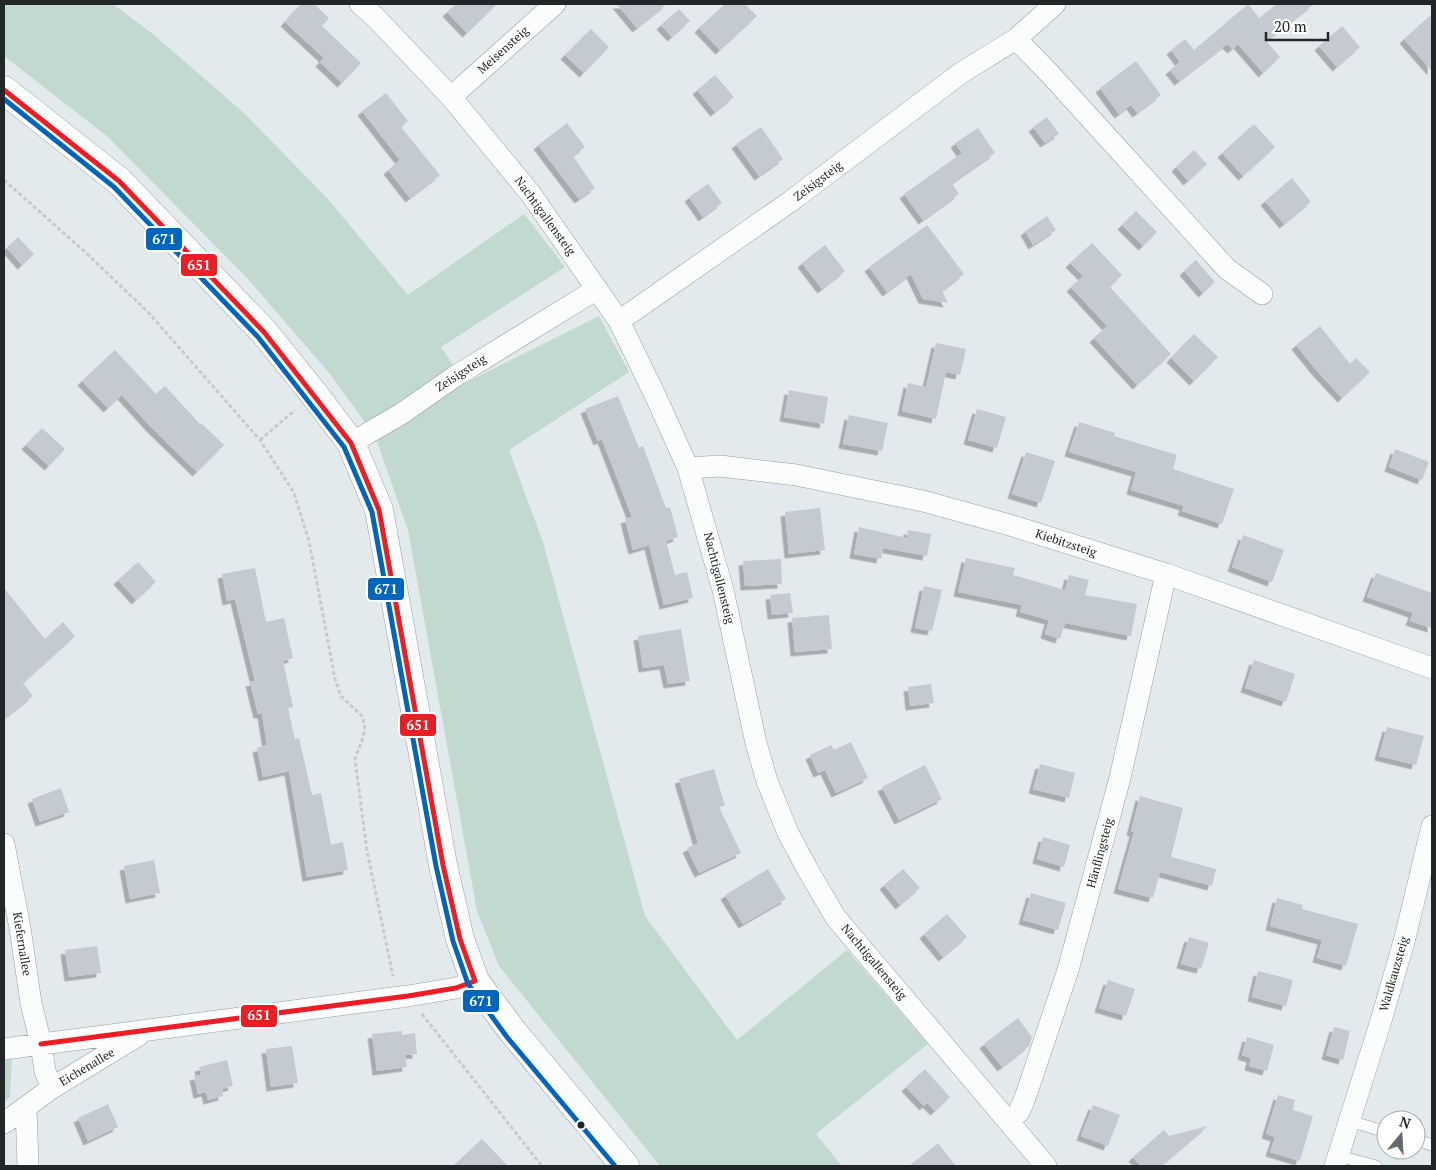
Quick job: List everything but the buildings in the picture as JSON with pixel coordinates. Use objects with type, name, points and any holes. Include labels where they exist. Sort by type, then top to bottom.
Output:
[{"type":"main road","points":[[4,90],[120,181],[264,332],[351,443],[379,510],[443,865],[460,939],[475,981],[513,1032],[626,1166]]},
{"type":"street","name":"Nachtigallensteig","points":[[360,4],[375,17],[451,97],[530,192],[619,321],[688,468],[724,590],[756,743],[766,781],[788,833],[808,872],[836,918],[1046,1166]]},
{"type":"street","name":"Meisensteig","points":[[451,97],[555,4]]},
{"type":"street","name":"Zeisigsteig","points":[[619,321],[791,201],[961,73],[1016,38],[1055,4]]},
{"type":"street","points":[[1016,38],[1227,268],[1262,294]]},
{"type":"street","name":"Zeisigsteig","points":[[351,443],[401,414],[454,377],[597,289]]},
{"type":"street","name":"Kiebitzsteig","points":[[688,468],[720,466],[796,475],[923,501],[1013,526],[1166,574],[1432,668]]},
{"type":"street","name":"Hänflingsteig","points":[[1009,1121],[1018,1112],[1025,1098],[1068,970],[1120,778],[1166,574]]},
{"type":"street","name":"Waldkauzsteig","points":[[1337,1161],[1405,938],[1432,826]]},
{"type":"street","name":"Kiefernallee","points":[[4,844],[20,928],[31,1003],[41,1044]]},
{"type":"street","name":"Eichenallee","points":[[4,1049],[408,996],[456,988],[475,981]]},
{"type":"street","name":"Eichenallee","points":[[4,1123],[52,1088],[148,1030]]},
{"type":"street","name":"Eichenallee","points":[[41,1044],[45,1071],[52,1088]]},
{"type":"street","points":[[26,1107],[28,1166]]},
{"type":"lane","points":[[1350,1121],[1376,1129]]},
{"type":"lane","name":"Waldkauzsteig","points":[[1337,1161],[1376,1166]]},
{"type":"path","points":[[4,180],[84,251],[142,306],[260,440],[294,493],[309,540],[335,680],[341,696],[362,716],[365,725],[363,738],[355,759],[367,851],[395,986],[408,996],[542,1166]]},
{"type":"path","points":[[260,440],[314,394]]},
{"type":"green space","points":[[4,4],[113,4],[154,35],[244,113],[328,199],[408,295],[524,214],[565,267],[441,347],[465,383],[599,316],[629,372],[509,450],[543,542],[645,916],[737,1040],[847,950],[928,1044],[816,1134],[842,1166],[660,1166],[499,966],[477,911],[408,530],[375,436],[330,374],[248,279],[108,137],[4,56]]},
{"type":"green space","points":[[12,1059],[10,1097],[4,1102],[4,1060]]},
{"type":"transit line","name":"651","points":[[4,90],[119,181],[264,332],[351,443],[379,510],[443,865],[460,939],[475,981]]},
{"type":"transit line","name":"671","points":[[4,99],[114,187],[258,337],[344,447],[372,512],[436,866],[453,941],[468,984],[507,1037],[615,1166]]},
{"type":"transit line","name":"651","points":[[41,1044],[408,996],[456,988],[475,981]]}]
